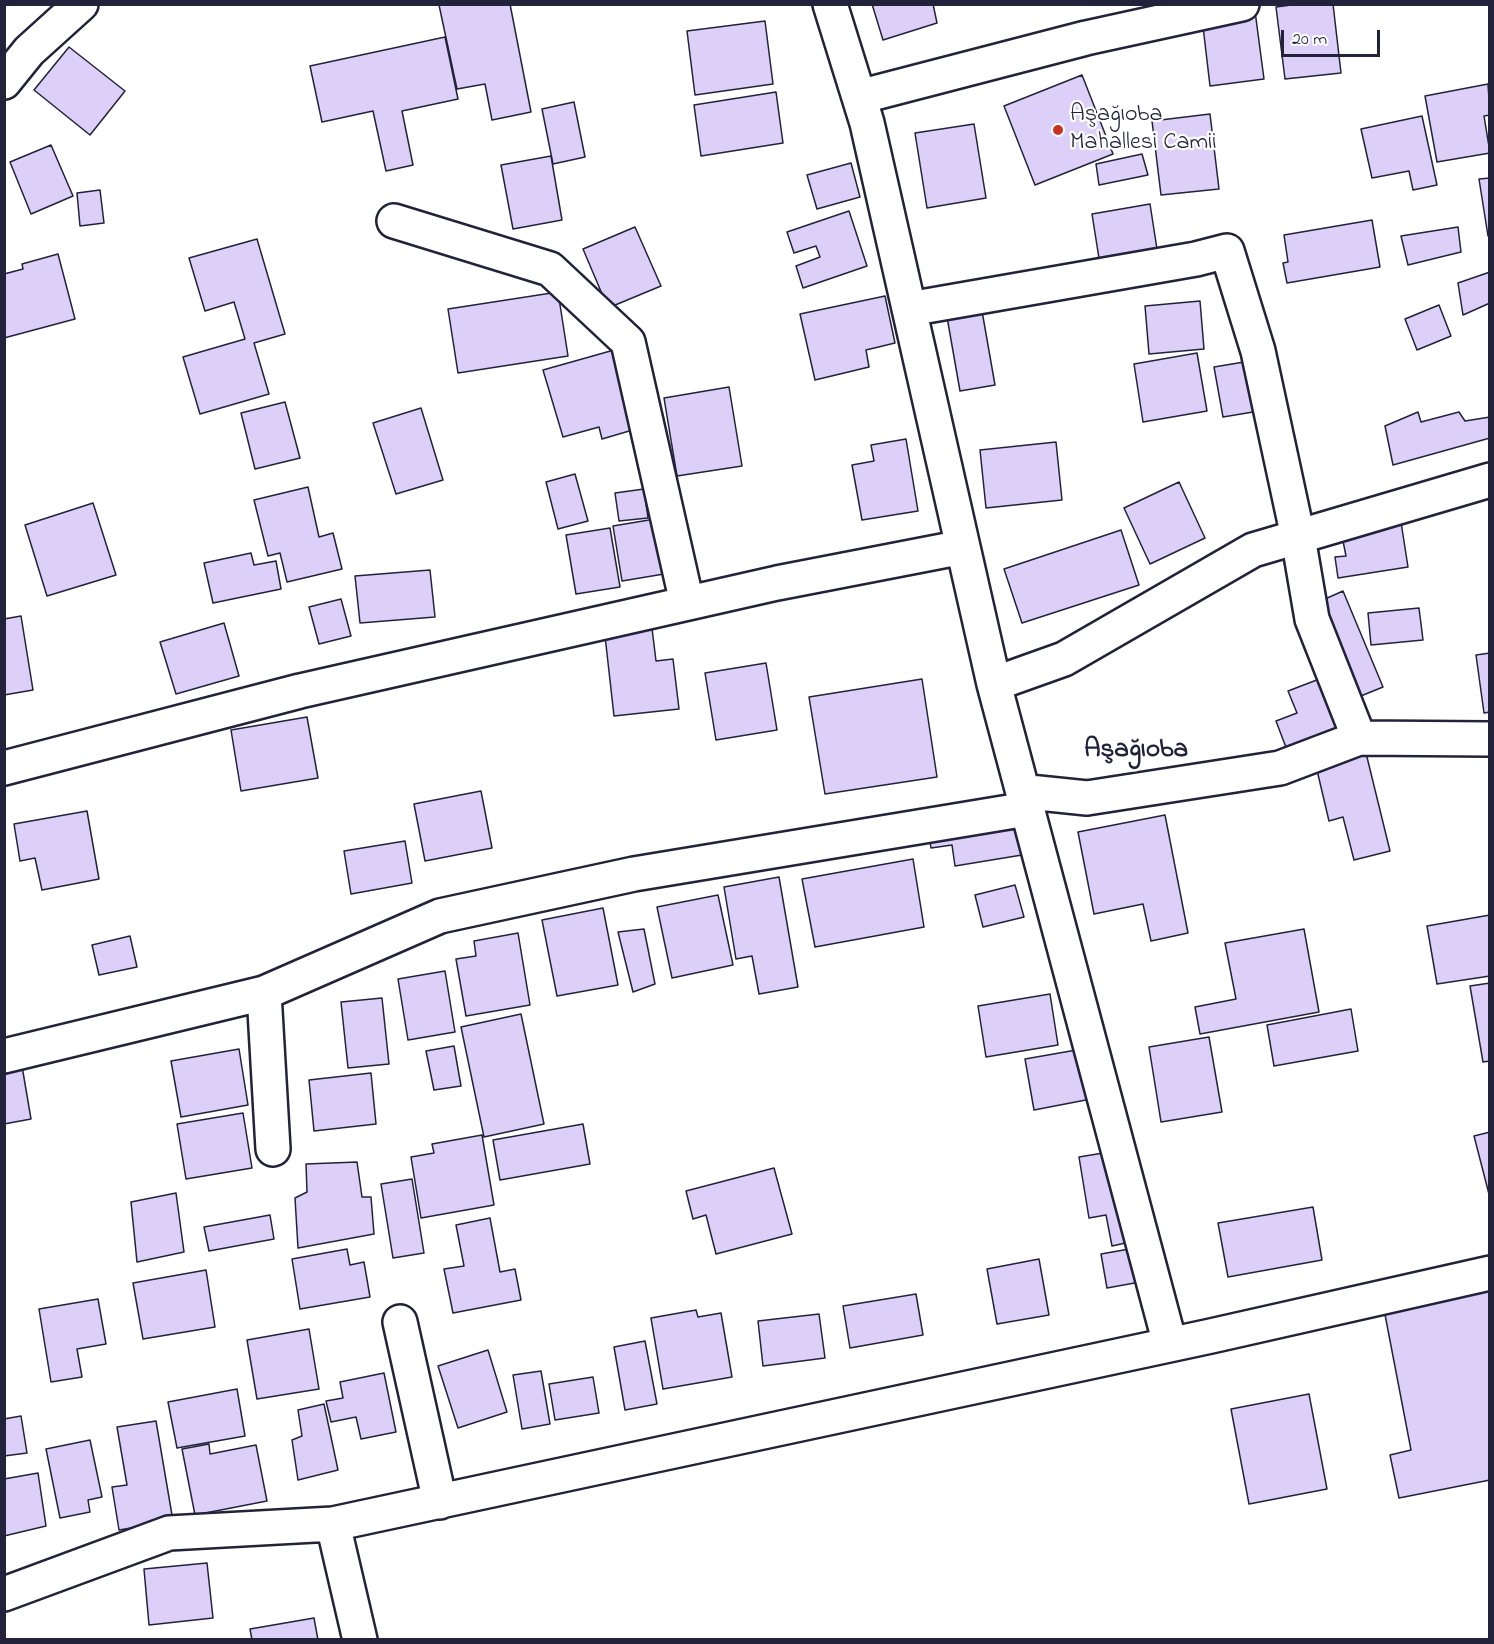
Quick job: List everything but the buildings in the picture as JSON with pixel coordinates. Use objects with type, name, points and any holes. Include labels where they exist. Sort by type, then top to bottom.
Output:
[{"type":"street","points":[[4,82],[29,51],[81,4]]},
{"type":"street","points":[[830,4],[867,123],[994,684],[1170,1344]]},
{"type":"street","points":[[859,97],[1086,38],[1242,4]]},
{"type":"street","points":[[394,220],[550,269],[628,342],[687,603]]},
{"type":"street","points":[[909,309],[1196,259],[1227,250],[1258,351],[1298,537],[1311,619],[1359,738]]},
{"type":"street","points":[[994,684],[1064,658],[1253,550],[1490,480]]},
{"type":"street","points":[[4,768],[300,691],[777,583],[963,547]]},
{"type":"street","points":[[1027,809],[1029,792],[1087,798],[1280,768],[1359,738],[1490,740]]},
{"type":"street","points":[[4,1056],[264,993],[440,916],[634,873],[1027,809]]},
{"type":"street","points":[[264,993],[273,1149]]},
{"type":"street","points":[[4,1594],[169,1533],[333,1524],[1490,1273]]},
{"type":"street","points":[[400,1322],[440,1502]]},
{"type":"street","points":[[333,1524],[360,1640]]},
{"type":"place","name":"Aşağıoba Mahallesi Camii","points":[[1058,130]]},
{"type":"district","name":"Aşağıoba","points":[[1136,752]]}]
